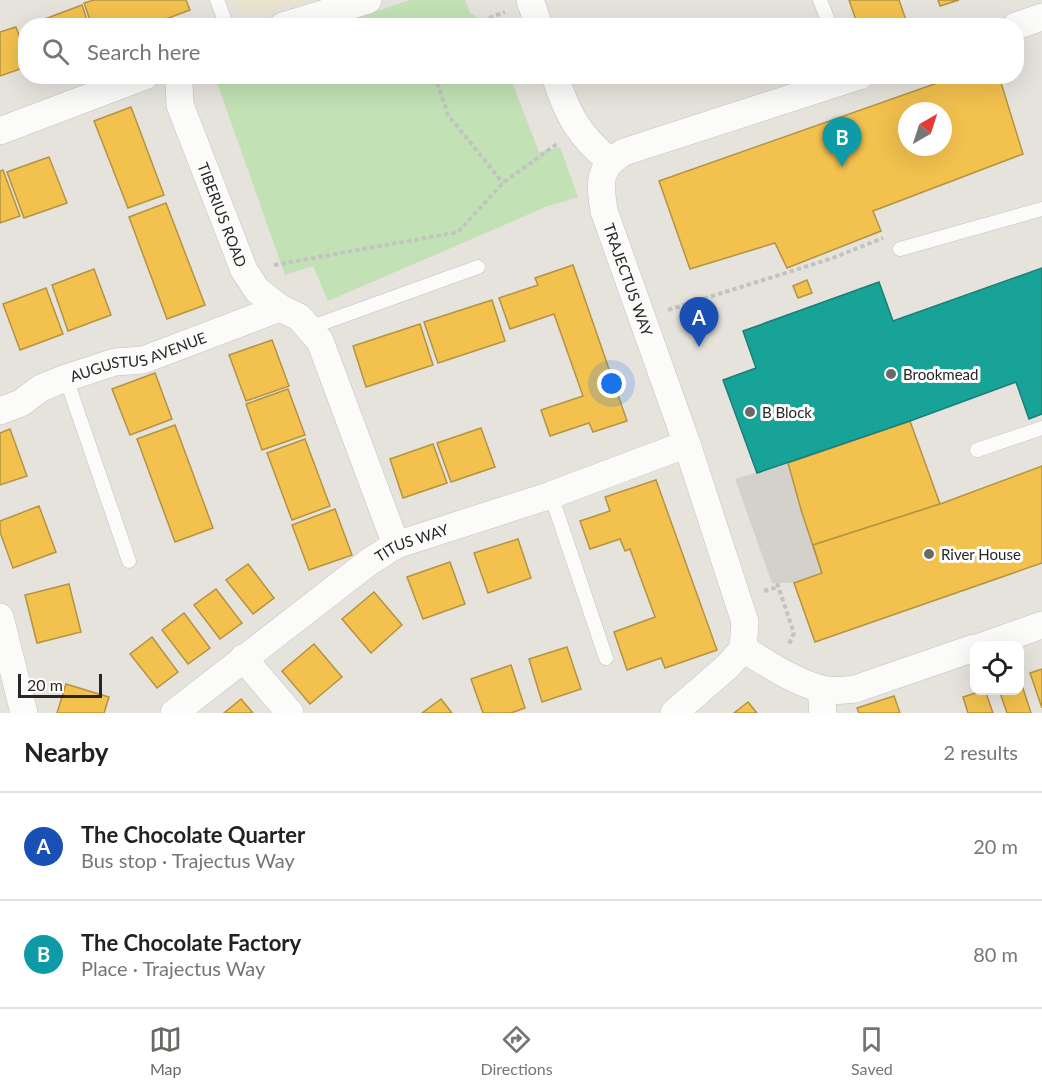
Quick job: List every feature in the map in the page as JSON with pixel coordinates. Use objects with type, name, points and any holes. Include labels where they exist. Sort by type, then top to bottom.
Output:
[{"type":"street","points":[[309,18],[368,0]]},
{"type":"street","points":[[1024,23],[1042,17]]},
{"type":"street","points":[[0,131],[124,84]]},
{"type":"street","name":"TIBERIUS ROAD","points":[[179,84],[180,105],[244,270],[257,290],[280,308],[299,317],[320,341],[396,545]]},
{"type":"street","points":[[558,84],[568,114],[578,129],[596,149],[610,160],[624,152],[834,84]]},
{"type":"street","name":"TRAJECTUS WAY","points":[[610,160],[600,183],[604,211],[687,444],[745,622],[743,649]]},
{"type":"street","name":"AUGUSTUS AVENUE","points":[[0,411],[21,403],[41,388],[66,378],[115,362],[143,360],[280,308]]},
{"type":"street","name":"TITUS WAY","points":[[174,713],[369,562],[396,545],[551,495],[687,444]]},
{"type":"street","points":[[0,616],[24,713]]},
{"type":"street","points":[[995,641],[1042,625]]},
{"type":"street","points":[[674,713],[728,666],[743,649],[779,670],[822,701],[837,691],[855,689],[970,650]]},
{"type":"street","points":[[243,658],[290,713]]},
{"type":"lane","points":[[217,0],[224,18]]},
{"type":"lane","points":[[820,0],[827,18]]},
{"type":"lane","points":[[900,249],[1042,208]]},
{"type":"lane","points":[[309,328],[478,267]]},
{"type":"lane","points":[[66,378],[129,561]]},
{"type":"lane","points":[[977,450],[1042,428]]},
{"type":"lane","points":[[551,495],[606,658]]},
{"type":"path","points":[[501,18],[534,10]]},
{"type":"path","points":[[438,84],[448,115],[503,184]]},
{"type":"path","points":[[244,270],[458,232],[503,184],[557,145],[568,114]]},
{"type":"path","points":[[642,318],[830,259],[889,236],[900,249]]},
{"type":"path","points":[[777,583],[794,633],[779,670]]},
{"type":"shaded area","points":[[234,0],[309,0],[255,16],[241,11]]},
{"type":"shaded area","points":[[788,463],[822,573],[794,583],[772,583],[735,479]]},
{"type":"green space","points":[[409,0],[465,0],[470,13],[478,18],[358,18]]},
{"type":"green space","points":[[217,84],[513,84],[539,152],[560,147],[578,197],[548,206],[328,301],[313,266],[285,275]]},
{"type":"building: Homes","points":[[94,0],[186,0],[190,10],[168,18],[89,18],[84,3]]},
{"type":"building: Homes","points":[[849,0],[899,0],[905,18],[855,18]]},
{"type":"building: Homes","points":[[938,0],[959,0],[940,6]]},
{"type":"building: Homes","points":[[82,5],[86,18],[47,18]]},
{"type":"building: Homes","points":[[16,27],[18,70],[0,76],[0,32]]},
{"type":"building: Homes","points":[[934,84],[1001,84],[1023,154],[873,211],[881,231],[787,268],[775,243],[690,269],[659,181]]},
{"type":"building: Homes","points":[[131,107],[164,195],[128,208],[94,121]]},
{"type":"building: Homes","points":[[49,157],[67,203],[24,218],[7,172]]},
{"type":"building: Homes","points":[[3,170],[20,216],[0,223],[0,171]]},
{"type":"building: Homes","points":[[166,203],[205,305],[167,319],[129,217]]},
{"type":"building: Homes","points":[[573,265],[627,421],[593,432],[589,423],[550,436],[541,410],[583,396],[554,314],[510,329],[499,298],[538,285],[535,278]]},
{"type":"building: Homes","points":[[94,269],[111,315],[68,331],[52,285]]},
{"type":"building: Homes","points":[[807,280],[812,293],[798,298],[793,286]]},
{"type":"building: Homes","points":[[46,288],[63,334],[20,350],[3,304]]},
{"type":"building: Homes","points":[[492,300],[505,341],[438,363],[424,322]]},
{"type":"building: Homes","points":[[420,324],[433,365],[366,387],[353,346]]},
{"type":"building: Homes","points":[[272,340],[289,386],[246,401],[229,355]]},
{"type":"building: Homes","points":[[155,373],[172,419],[130,435],[112,389]]},
{"type":"building: Homes","points":[[288,389],[305,435],[262,450],[246,404]]},
{"type":"building: Homes","points":[[910,421],[940,504],[813,545],[822,573],[802,513],[788,463]]},
{"type":"building: Homes","points":[[175,425],[213,528],[175,542],[137,439]]},
{"type":"building: Homes","points":[[481,428],[495,467],[451,482],[437,443]]},
{"type":"building: Homes","points":[[10,429],[27,476],[0,485],[0,433]]},
{"type":"building: Homes","points":[[305,439],[330,506],[292,520],[267,453]]},
{"type":"building: Homes","points":[[433,444],[447,483],[403,498],[390,459]]},
{"type":"building: Homes","name":"River House","points":[[1042,466],[1042,563],[815,642],[794,583],[822,573],[813,545],[940,504]]},
{"type":"building: Homes","points":[[656,480],[717,650],[665,668],[661,658],[627,670],[614,632],[655,617],[630,549],[625,551],[620,539],[590,549],[580,521],[610,511],[605,497]]},
{"type":"building: Homes","points":[[39,506],[56,552],[13,568],[0,532],[0,521]]},
{"type":"building: Homes","points":[[335,509],[352,555],[309,570],[292,525]]},
{"type":"building: Homes","points":[[518,539],[531,578],[488,593],[474,553]]},
{"type":"building: Homes","points":[[450,562],[465,604],[423,619],[407,577]]},
{"type":"building: Homes","points":[[248,564],[274,598],[253,614],[226,580]]},
{"type":"building: Homes","points":[[69,584],[81,632],[37,643],[25,595]]},
{"type":"building: Homes","points":[[216,589],[242,623],[220,639],[194,605]]},
{"type":"building: Homes","points":[[374,592],[402,625],[371,653],[342,619]]},
{"type":"building: Homes","points":[[184,613],[210,648],[188,664],[162,630]]},
{"type":"building: Homes","points":[[152,637],[178,672],[157,688],[130,654]]},
{"type":"building: Homes","points":[[314,644],[342,677],[310,704],[282,671]]},
{"type":"building: Homes","points":[[567,647],[581,689],[542,702],[529,659]]},
{"type":"building: Homes","points":[[511,665],[525,708],[511,713],[483,713],[471,679]]},
{"type":"building: Homes","points":[[1042,669],[1042,708],[1030,673]]},
{"type":"building: Homes","points":[[66,684],[109,697],[104,713],[57,713]]},
{"type":"building: Homes","points":[[1024,691],[1031,713],[1007,713],[1001,695],[1024,695]]},
{"type":"building: Homes","points":[[987,695],[993,713],[968,713],[963,697]]},
{"type":"building: Homes","points":[[894,696],[900,713],[859,713],[857,708]]},
{"type":"building: Homes","points":[[241,699],[253,713],[224,713]]},
{"type":"building: Homes","points":[[441,699],[452,713],[422,713]]},
{"type":"building: Homes","points":[[748,702],[757,713],[734,713]]},
{"type":"building: Public","name":"Brookmead","points":[[1042,268],[1042,414],[1029,419],[1016,382],[757,473],[723,380],[756,368],[743,331],[879,282],[893,321]]},
{"type":"place","name":"The Chocolate Factory","points":[[842,167]]},
{"type":"place","name":"The Chocolate Quarter","points":[[699,347]]},
{"type":"place","name":"Brookmead","points":[[891,374]]},
{"type":"place","name":"B Block","points":[[750,412]]},
{"type":"place","name":"River House","points":[[929,554]]}]
